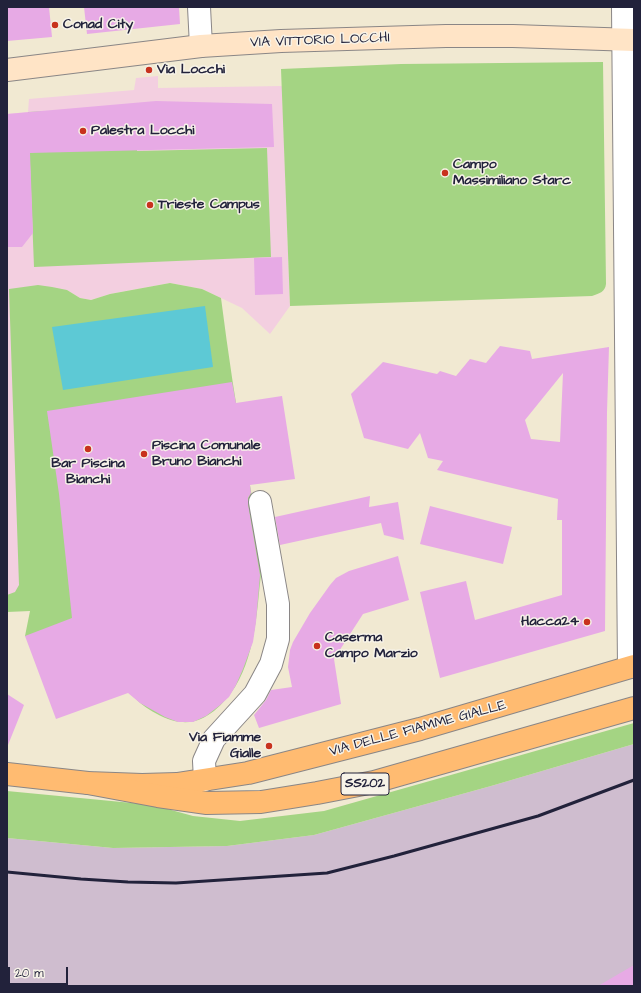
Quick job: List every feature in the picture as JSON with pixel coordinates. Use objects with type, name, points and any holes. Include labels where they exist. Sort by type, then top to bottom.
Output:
[{"type":"main road","name":"VIA VITTORIO LOCCHI","points":[[7,70],[201,46],[281,41],[446,36],[513,36],[628,40]]},
{"type":"main road","name":"VIA DELLE FIAMME GIALLE","points":[[88,783],[142,785],[178,784],[256,771],[420,729],[632,666]]},
{"type":"main road","name":"SS202","points":[[88,783],[158,796],[207,803],[261,802],[374,782],[634,708]]},
{"type":"main road","points":[[7,774],[88,783]]},
{"type":"street","points":[[199,7],[201,46]]},
{"type":"street","points":[[623,7],[628,40],[632,666]]},
{"type":"street","points":[[205,780],[204,761],[214,739],[255,694],[271,664],[278,639],[278,604],[260,502]]},
{"type":"shaded area","points":[[158,76],[158,88],[282,86],[290,306],[270,334],[242,308],[202,289],[170,283],[110,294],[91,300],[80,298],[67,290],[54,529],[7,612],[7,114],[28,112],[29,99],[134,90],[136,78]]},
{"type":"shaded area","points":[[634,744],[634,986],[7,986],[7,838],[113,848],[227,846],[314,835],[491,786]]},
{"type":"green space","name":"Campo Massimiliano Starc","points":[[603,62],[606,284],[605,289],[602,292],[592,296],[290,306],[281,69],[401,64]]},
{"type":"green space","name":"Trieste Campus","points":[[136,107],[137,151],[267,148],[271,257],[34,267],[28,112]]},
{"type":"green space","name":"Piscina Comunale Bruno Bianchi","points":[[170,283],[202,289],[221,298],[229,360],[255,517],[261,564],[255,625],[243,672],[226,700],[214,711],[199,720],[191,722],[181,722],[167,719],[152,712],[139,702],[130,692],[25,636],[30,611],[7,612],[7,595],[15,592],[19,585],[9,289],[38,285],[67,290],[80,298],[91,300],[110,294]]},
{"type":"green space","points":[[634,723],[634,744],[491,786],[314,835],[227,846],[113,848],[7,838],[7,791],[153,805],[193,816],[240,821],[324,811]]},
{"type":"water","points":[[205,306],[213,367],[63,390],[52,327]]},
{"type":"building","points":[[7,7],[49,7],[52,37],[7,41]]},
{"type":"building","points":[[84,7],[179,7],[180,24],[87,34]]},
{"type":"building","points":[[156,101],[272,104],[274,147],[30,153],[33,233],[22,247],[7,247],[7,114]]},
{"type":"building","points":[[282,257],[283,294],[255,295],[254,258]]},
{"type":"building","points":[[500,346],[530,351],[532,359],[609,347],[605,631],[440,678],[420,592],[466,581],[475,620],[562,595],[562,520],[557,520],[558,499],[437,470],[443,461],[428,458],[420,433],[408,449],[364,438],[351,394],[383,362],[437,374],[440,371],[456,376],[470,359],[486,363]],"holes":[[[563,373],[560,442],[531,439],[525,420]]]},
{"type":"building","name":"Piscina Comunale Bruno Bianchi","points":[[232,382],[236,403],[282,396],[295,479],[250,485],[251,493],[248,498],[248,504],[260,575],[253,642],[236,685],[229,697],[219,706],[206,716],[193,722],[178,722],[165,717],[140,703],[128,693],[56,719],[25,636],[72,618],[59,494],[47,411]]},
{"type":"building","points":[[370,496],[369,507],[398,502],[404,540],[384,535],[381,523],[280,545],[275,517]]},
{"type":"building","points":[[430,506],[512,527],[503,564],[420,544]]},
{"type":"building","name":"Caserma Campo Marzio","points":[[398,556],[409,600],[363,614],[334,659],[341,704],[259,728],[254,715],[266,700],[271,690],[292,687],[288,667],[290,650],[310,613],[330,585],[336,578],[349,571]]},
{"type":"building","points":[[7,694],[24,705],[8,745],[7,745]]},
{"type":"building","points":[[634,965],[634,986],[598,986]]},
{"type":"railway","points":[[7,872],[81,879],[176,883],[327,873],[538,816],[634,780]]},
{"type":"place","name":"Conad City","points":[[55,25]]},
{"type":"place","name":"Via Locchi","points":[[149,70]]},
{"type":"place","name":"Palestra Locchi","points":[[83,131]]},
{"type":"place","name":"Campo Massimiliano Starc","points":[[445,173]]},
{"type":"place","name":"Trieste Campus","points":[[150,205]]},
{"type":"place","name":"Bar Piscina Bianchi","points":[[88,449]]},
{"type":"place","name":"Piscina Comunale Bruno Bianchi","points":[[144,454]]},
{"type":"place","name":"Hacca24","points":[[587,622]]},
{"type":"place","name":"Caserma Campo Marzio","points":[[317,646]]},
{"type":"place","name":"Via Fiamme Gialle","points":[[269,746]]}]
